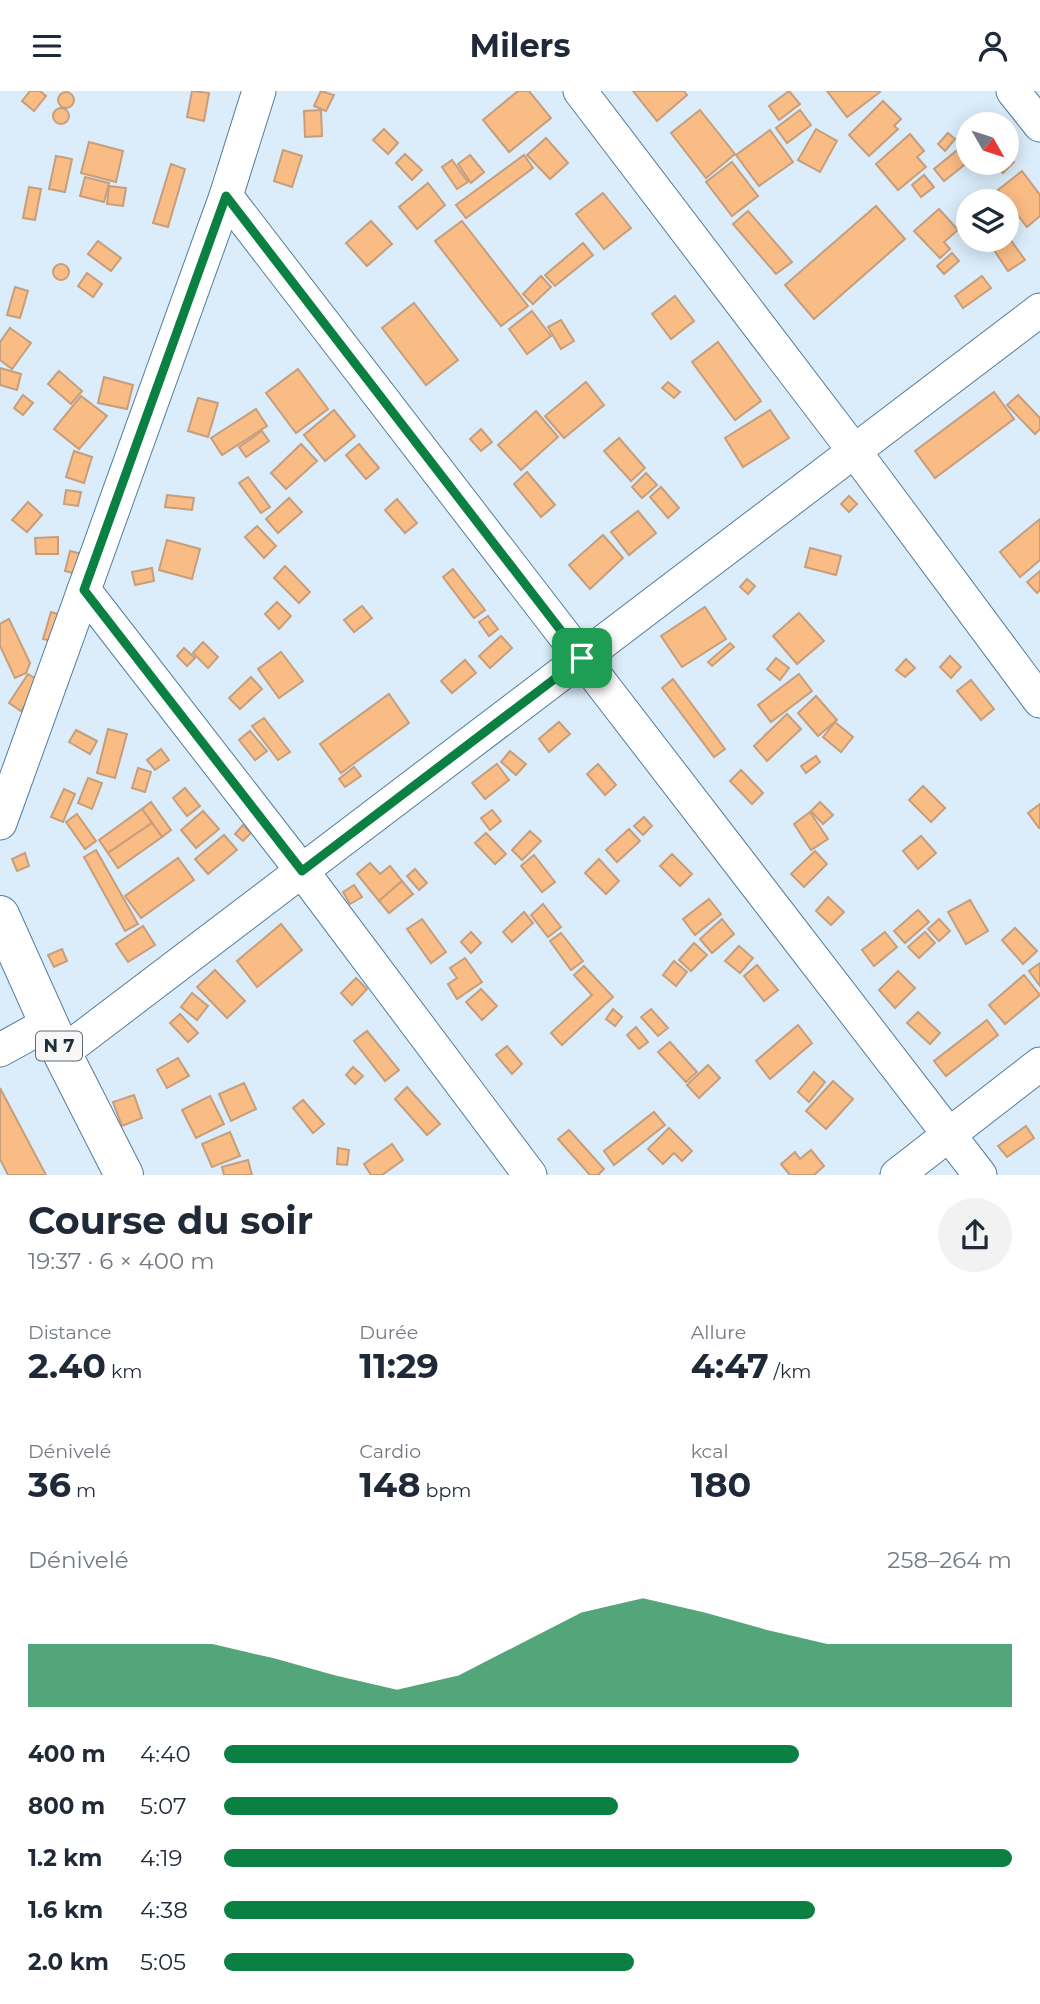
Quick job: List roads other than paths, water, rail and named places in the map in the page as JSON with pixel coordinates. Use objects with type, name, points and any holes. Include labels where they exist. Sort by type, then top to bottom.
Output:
[{"type":"highway","name":"N 7","points":[[0,915],[55,1038],[124,1174]]},
{"type":"street","points":[[0,823],[226,196],[259,91]]},
{"type":"street","points":[[580,91],[855,451],[1040,701]]},
{"type":"street","points":[[1013,91],[1040,125]]},
{"type":"street","points":[[226,196],[980,1174]]},
{"type":"street","points":[[0,1050],[55,1038],[302,871],[1040,310]]},
{"type":"street","points":[[84,590],[302,871],[530,1174]]},
{"type":"street","points":[[897,1174],[1040,1064]]}]
